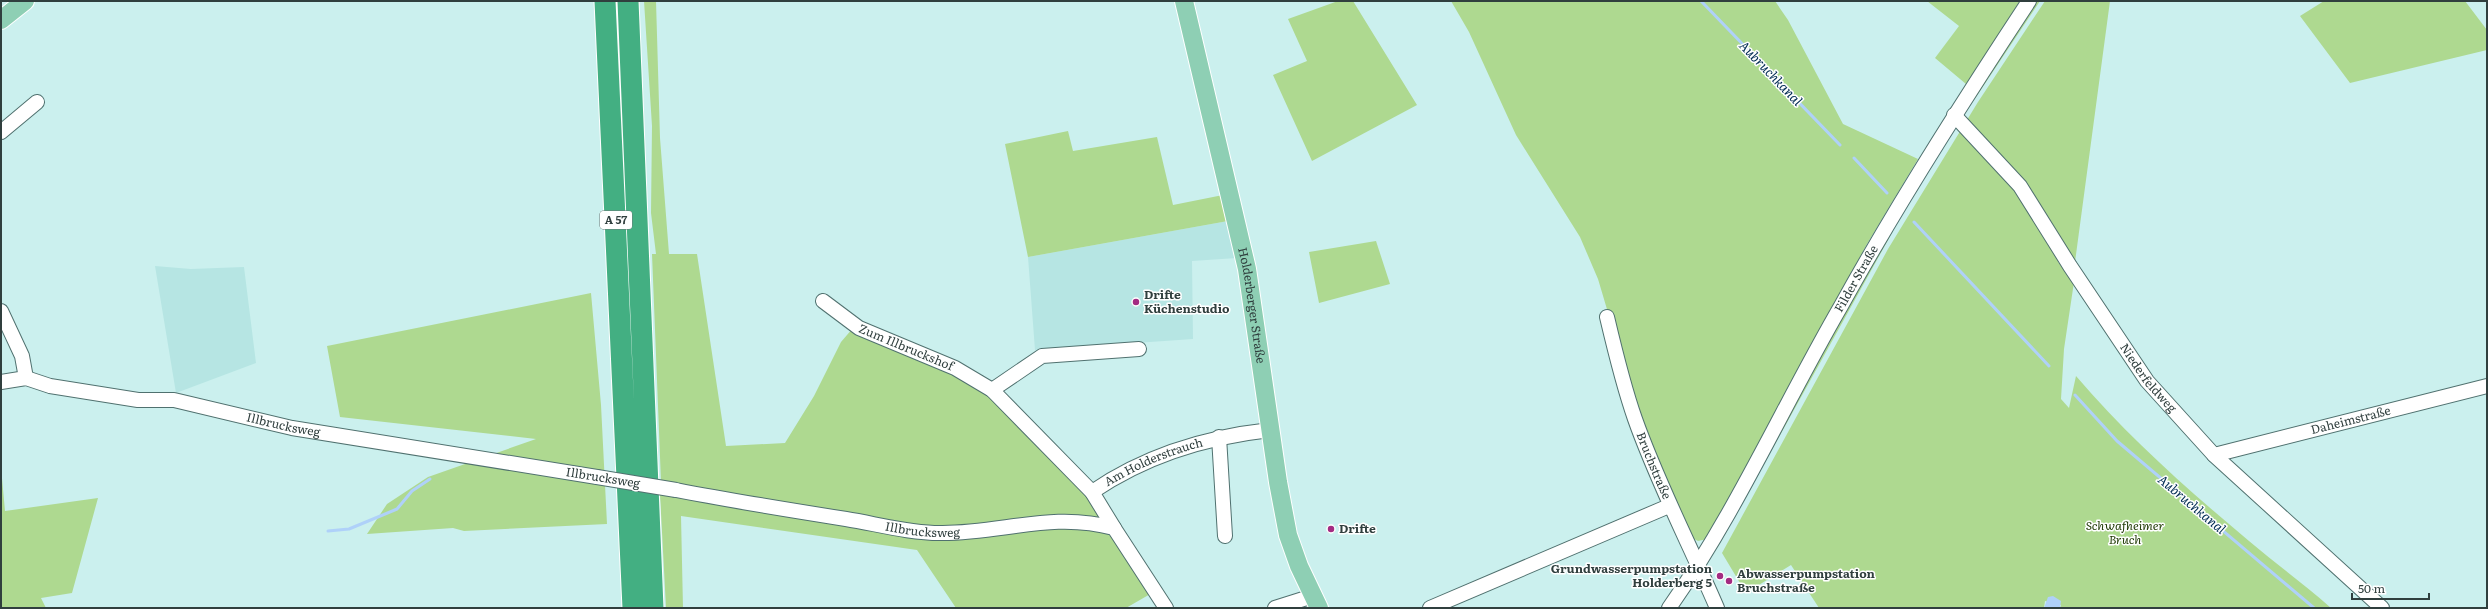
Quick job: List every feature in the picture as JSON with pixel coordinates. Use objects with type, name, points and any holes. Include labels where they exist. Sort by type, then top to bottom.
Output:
[{"type":"highway","name":"A 57","points":[[605,1],[633,608]]},
{"type":"highway","name":"A 57","points":[[628,1],[653,608]]},
{"type":"main road","points":[[1,20],[25,1]]},
{"type":"main road","name":"Holderberger Straße","points":[[1184,1],[1247,269],[1270,430],[1288,534],[1316,602]]},
{"type":"street","name":"Filder Straße","points":[[1669,608],[1699,566],[1840,306],[1954,115],[2030,1]]},
{"type":"street","points":[[1,132],[37,102]]},
{"type":"street","name":"Niederfeldweg","points":[[1954,115],[2020,186],[2070,266],[2147,382],[2214,455],[2382,608]]},
{"type":"street","name":"Zum Illbruckshof","points":[[823,301],[859,328],[955,368],[992,390],[1092,492],[1114,528]]},
{"type":"street","points":[[1,311],[22,356],[26,378]]},
{"type":"street","name":"Bruchstraße","points":[[1607,317],[1621,376],[1635,420],[1669,506],[1699,566],[1717,608]]},
{"type":"street","points":[[992,390],[1042,356],[1139,349]]},
{"type":"street","name":"Illbrucksweg","points":[[1,382],[26,378],[50,386],[138,400],[174,400],[292,428],[676,490],[776,509],[939,533],[986,530],[1057,520],[1079,521],[1114,528]]},
{"type":"street","name":"Daheimstraße","points":[[2214,455],[2487,386]]},
{"type":"street","name":"Am Holderstrauch","points":[[1092,492],[1136,464],[1219,437],[1270,430]]},
{"type":"street","name":"Am Holderstrauch","points":[[1219,437],[1225,536]]},
{"type":"street","points":[[1430,608],[1669,506]]},
{"type":"street","points":[[1114,528],[1166,608]]},
{"type":"street","points":[[1275,608],[1316,602]]},
{"type":"shaded area","points":[[1228,221],[1237,258],[1192,261],[1193,339],[1035,350],[1028,257]]},
{"type":"shaded area","points":[[155,266],[191,269],[244,267],[256,363],[176,393]]},
{"type":"shaded area","points":[[2053,596],[2061,601],[2060,608],[2044,608],[2048,597]]},
{"type":"green space","points":[[644,1],[656,1],[660,138],[669,254],[697,254],[726,446],[785,443],[814,396],[841,342],[853,328],[954,371],[990,394],[1075,479],[1101,518],[1060,516],[972,528],[922,527],[661,482],[652,254],[656,254],[651,213],[652,126]]},
{"type":"green space","points":[[1338,1],[1353,1],[1417,105],[1312,161],[1273,75],[1307,61],[1288,19]]},
{"type":"green space","points":[[1451,1],[1775,1],[1788,20],[1843,124],[1918,159],[1867,244],[1707,539],[1698,541],[1692,538],[1642,427],[1598,279],[1580,237],[1516,135],[1469,32]]},
{"type":"green space","points":[[1927,1],[2020,1],[1966,84],[1935,58],[1959,26]]},
{"type":"green space","points":[[2037,1],[2040,1],[1964,115],[1964,113]]},
{"type":"green space","name":"Schwafheimer Bruch","points":[[2045,1],[2110,1],[2075,262],[2061,249],[2058,262],[2074,282],[2064,349],[2061,399],[2069,408],[2076,376],[2116,420],[2159,462],[2203,502],[2331,608],[2060,608],[2061,605],[2045,601],[2044,608],[1819,608],[1791,565],[1746,593],[1722,553],[1888,249],[1978,102]]},
{"type":"green space","points":[[2324,1],[2465,1],[2487,30],[2487,50],[2350,83],[2300,16]]},
{"type":"green space","points":[[1068,131],[1073,151],[1157,137],[1173,205],[1223,195],[1228,221],[1028,257],[1005,144]]},
{"type":"green space","points":[[1891,230],[1893,231],[1713,556],[1865,275]]},
{"type":"green space","points":[[1376,241],[1390,284],[1319,303],[1309,252]]},
{"type":"green space","points":[[591,293],[601,405],[607,524],[464,531],[453,528],[367,534],[387,504],[428,477],[536,439],[340,417],[327,346]]},
{"type":"green space","points":[[1,467],[5,511],[98,498],[72,593],[41,598],[46,608],[1,608]]},
{"type":"green space","points":[[660,494],[922,536],[1071,525],[1106,533],[1115,539],[1152,593],[1126,608],[956,608],[917,550],[681,516],[683,608],[666,608]]},
{"type":"waterway","name":"Aubruchkanal","points":[[1701,1],[1840,145]]},
{"type":"waterway","name":"Aubruchkanal","points":[[1854,158],[1887,193]]},
{"type":"waterway","name":"Aubruchkanal","points":[[1914,222],[2049,366]]},
{"type":"waterway","name":"Aubruchkanal","points":[[2075,395],[2117,441],[2314,608]]},
{"type":"waterway","points":[[328,531],[349,529],[397,509],[412,491],[430,479]]},
{"type":"place","name":"Drifte Küchenstudio","points":[[1136,302]]},
{"type":"place","name":"Drifte","points":[[1331,529]]},
{"type":"place","name":"Grundwasserpumpstation Holderberg 5","points":[[1720,576]]},
{"type":"place","name":"Abwasserpumpstation Bruchstraße","points":[[1729,581]]}]
